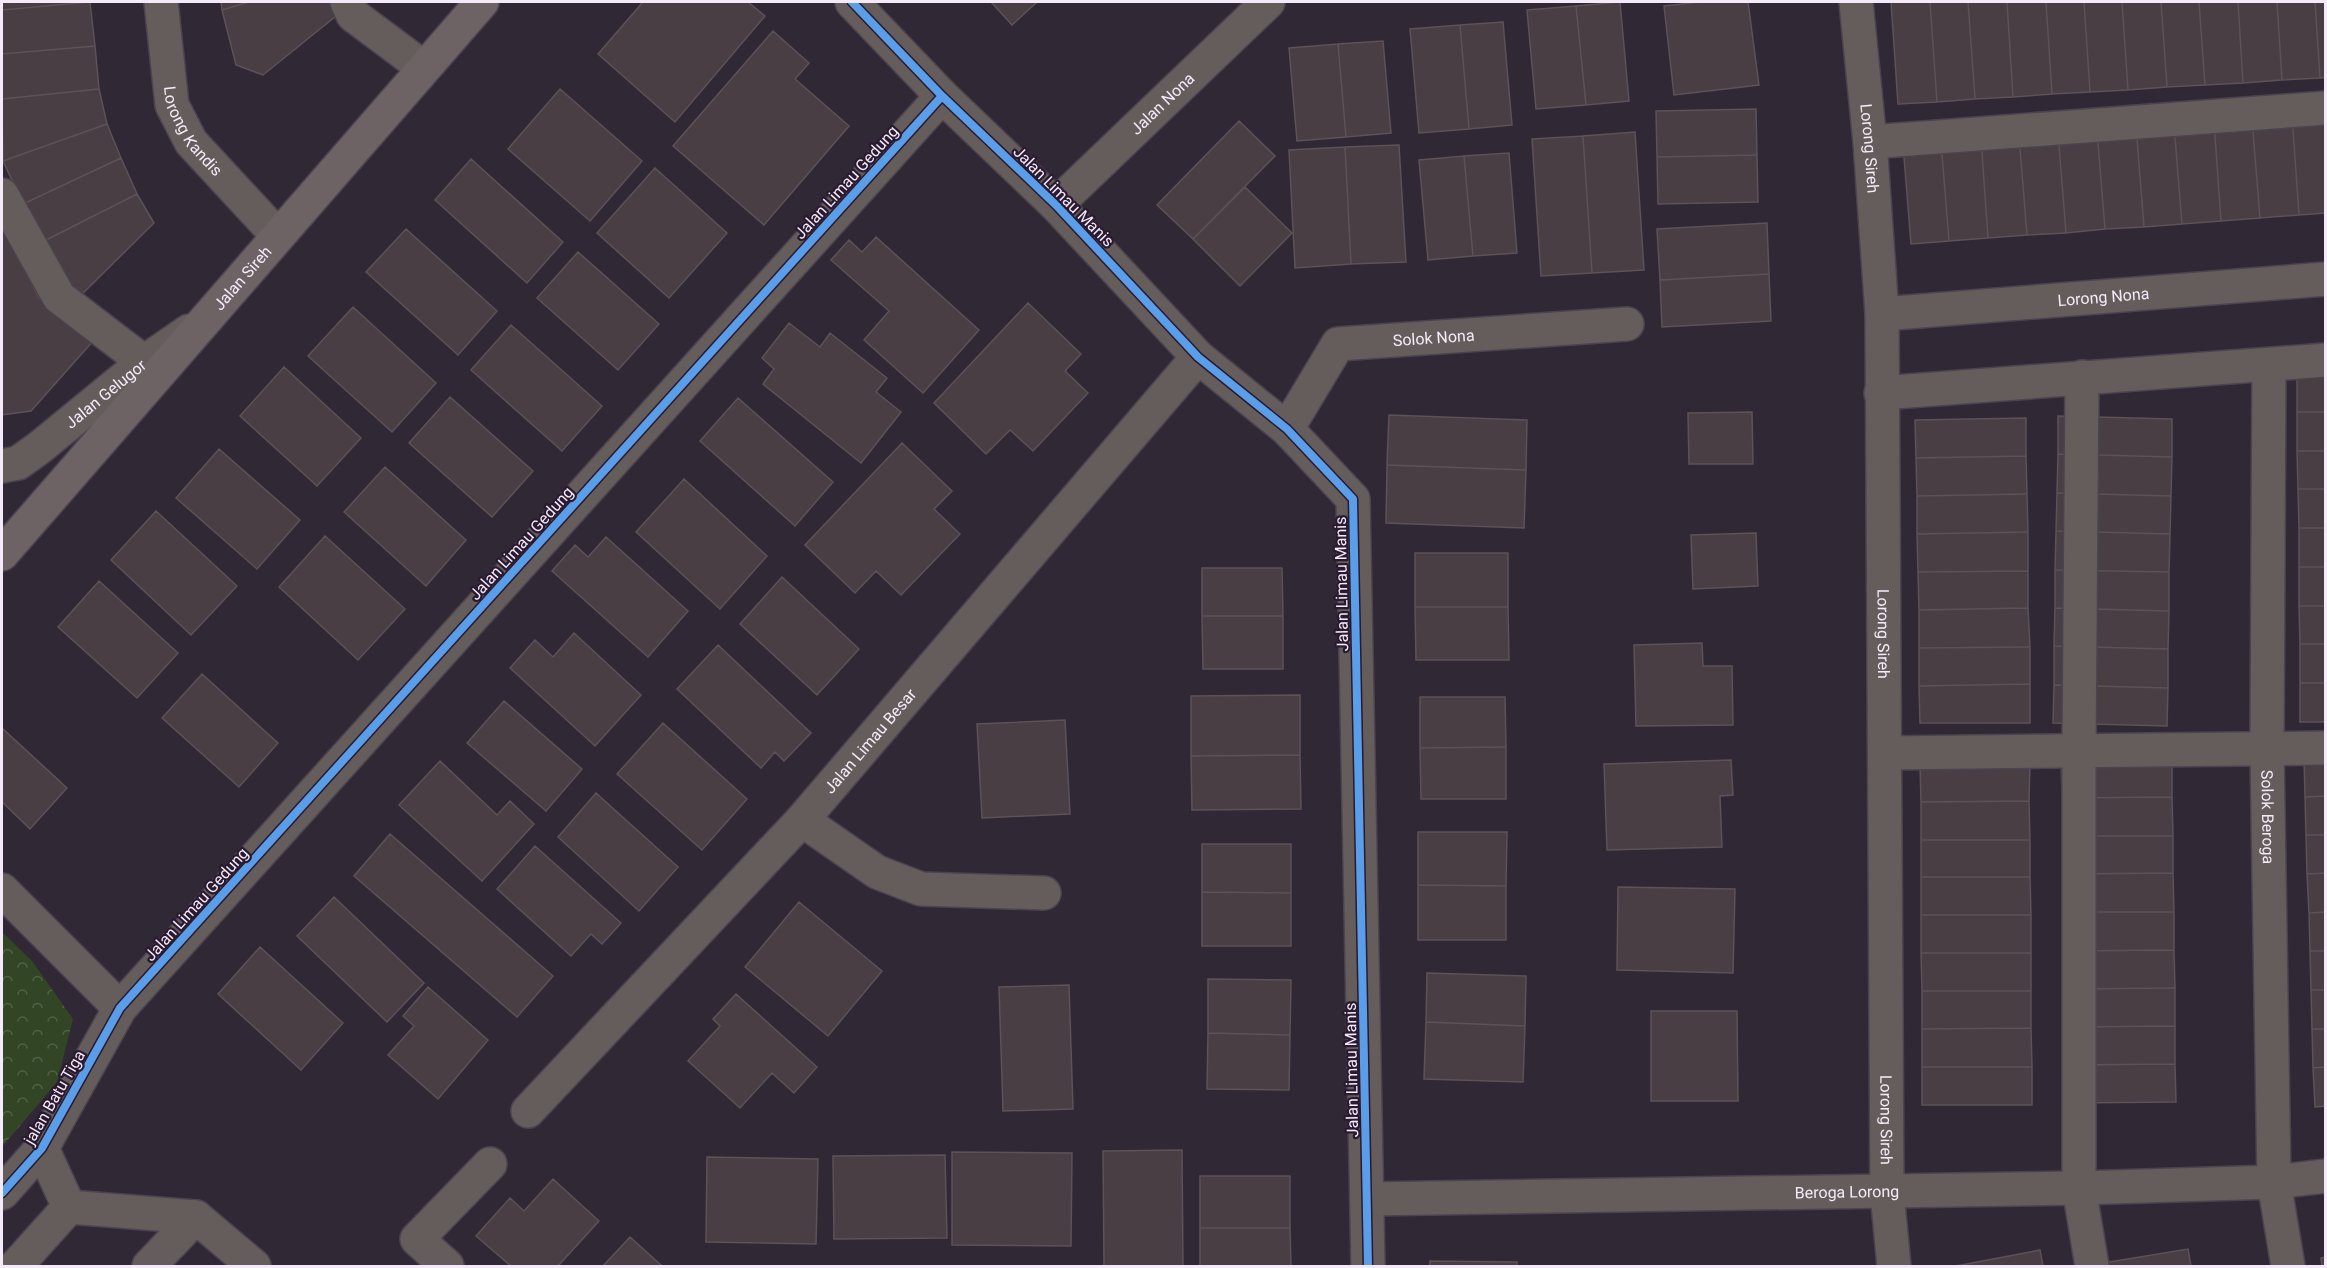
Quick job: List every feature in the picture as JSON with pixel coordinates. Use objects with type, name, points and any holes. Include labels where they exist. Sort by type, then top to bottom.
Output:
[{"type":"highway","name":"Jalan Sireh","points":[[2,554],[482,2]]},
{"type":"street","name":"Lorong Kandis","points":[[161,2],[172,105],[191,142],[278,236]]},
{"type":"street","points":[[347,2],[353,15],[424,68]]},
{"type":"street","name":"Jalan Limau Manis","points":[[852,2],[942,96],[1056,205],[1198,357],[1287,429],[1353,499],[1368,1266]]},
{"type":"street","name":"Jalan Nona","points":[[1056,205],[1268,2]]},
{"type":"street","name":"Lorong Sireh","points":[[1856,2],[1870,142],[1882,314],[1887,1193],[1893,1266]]},
{"type":"street","name":"Jalan Limau Gedung","points":[[120,1008],[942,96]]},
{"type":"street","points":[[1870,142],[2325,108]]},
{"type":"street","points":[[2,195],[59,297],[144,362]]},
{"type":"street","name":"Lorong Nona","points":[[1882,314],[2325,279]]},
{"type":"street","name":"Jalan Gelugor","points":[[2,466],[18,463],[39,448],[144,362],[207,318]]},
{"type":"street","name":"Solok Nona","points":[[1287,429],[1338,344],[1627,324]]},
{"type":"street","name":"Jalan Limau Besar","points":[[528,1111],[802,820],[1198,357]]},
{"type":"street","points":[[1881,393],[2325,360]]},
{"type":"street","name":"Solok Beroga","points":[[2269,365],[2267,749],[2274,1182],[2288,1266]]},
{"type":"street","points":[[2082,377],[2079,1188],[2092,1266]]},
{"type":"street","points":[[1885,753],[2325,748]]},
{"type":"street","points":[[802,820],[877,872],[921,889],[1044,893]]},
{"type":"street","points":[[2,890],[120,1008]]},
{"type":"street","name":"jalan Batu Tiga","points":[[2,1193],[42,1148],[120,1008]]},
{"type":"street","points":[[42,1148],[69,1207]]},
{"type":"street","points":[[447,1266],[417,1239],[490,1164]]},
{"type":"street","name":"Beroga Lorong","points":[[1367,1199],[1887,1193],[2274,1182],[2325,1176]]},
{"type":"street","points":[[69,1207],[196,1217],[254,1266]]},
{"type":"street","points":[[16,1266],[69,1207]]},
{"type":"street","points":[[149,1266],[196,1217]]},
{"type":"green space","points":[[2,932],[32,961],[73,1019],[57,1082],[2,1147]]},
{"type":"building","points":[[2,2],[90,2],[2,10]]},
{"type":"building","points":[[90,2],[95,46],[2,54],[2,10]]},
{"type":"building","points":[[221,2],[249,2],[222,10]]},
{"type":"building","points":[[249,2],[337,2],[341,12],[263,75],[236,65],[222,10]]},
{"type":"building","points":[[643,2],[748,2],[765,16],[675,122],[598,54]]},
{"type":"building","points":[[991,2],[1037,2],[1012,25]]},
{"type":"building","points":[[1620,2],[1629,101],[1586,105],[1576,6]]},
{"type":"building","points":[[1701,2],[1748,2],[1759,85],[1674,95],[1664,6]]},
{"type":"building","points":[[1891,2],[1930,2],[1937,102],[1898,104]]},
{"type":"building","points":[[1930,2],[1968,2],[1975,99],[1937,102]]},
{"type":"building","points":[[1968,2],[2007,2],[2013,97],[1975,99]]},
{"type":"building","points":[[2007,2],[2046,2],[2052,94],[2013,97]]},
{"type":"building","points":[[2046,2],[2084,2],[2090,92],[2052,94]]},
{"type":"building","points":[[2084,2],[2122,2],[2128,90],[2090,92]]},
{"type":"building","points":[[2122,2],[2161,2],[2167,87],[2128,90]]},
{"type":"building","points":[[2161,2],[2199,2],[2205,85],[2167,87]]},
{"type":"building","points":[[2199,2],[2238,2],[2243,83],[2205,85]]},
{"type":"building","points":[[2238,2],[2277,2],[2282,80],[2243,83]]},
{"type":"building","points":[[2277,2],[2315,2],[2320,78],[2282,80]]},
{"type":"building","points":[[2315,2],[2326,2],[2326,77],[2320,78]]},
{"type":"building","points":[[1576,6],[1586,105],[1536,109],[1527,10]]},
{"type":"building","points":[[1503,22],[1512,125],[1469,129],[1460,25]]},
{"type":"building","points":[[1460,25],[1469,129],[1419,133],[1410,29]]},
{"type":"building","points":[[773,31],[809,63],[795,79],[849,126],[764,225],[673,146]]},
{"type":"building","points":[[1383,41],[1391,133],[1346,137],[1338,44]]},
{"type":"building","points":[[1338,44],[1346,137],[1297,141],[1289,48]]},
{"type":"building","points":[[95,46],[99,89],[2,99],[2,54]]},
{"type":"building","points":[[99,89],[107,124],[3,161],[2,99]]},
{"type":"building","points":[[560,89],[642,161],[590,221],[508,149]]},
{"type":"building","points":[[1756,109],[1757,155],[1657,157],[1656,111]]},
{"type":"building","points":[[2326,114],[2326,213],[2299,215],[2292,116]]},
{"type":"building","points":[[2292,116],[2299,215],[2260,218],[2252,119]]},
{"type":"building","points":[[2252,119],[2260,218],[2221,221],[2214,122]]},
{"type":"building","points":[[1239,121],[1275,156],[1193,239],[1157,205]]},
{"type":"building","points":[[2214,122],[2221,221],[2182,224],[2174,125]]},
{"type":"building","points":[[107,124],[121,158],[23,204],[3,161]]},
{"type":"building","points":[[2174,125],[2182,224],[2144,227],[2136,127]]},
{"type":"building","points":[[2136,127],[2144,227],[2105,229],[2097,131]]},
{"type":"building","points":[[2097,131],[2105,229],[2066,233],[2058,133]]},
{"type":"building","points":[[1635,132],[1644,270],[1592,273],[1583,136]]},
{"type":"building","points":[[2058,133],[2066,233],[2027,235],[2019,136]]},
{"type":"building","points":[[1583,136],[1592,273],[1541,276],[1532,139]]},
{"type":"building","points":[[2019,136],[2027,235],[1988,238],[1981,139]]},
{"type":"building","points":[[1981,139],[1988,238],[1949,241],[1941,142]]},
{"type":"building","points":[[1941,142],[1949,241],[1911,244],[1903,145]]},
{"type":"building","points":[[1399,145],[1406,262],[1351,264],[1345,147]]},
{"type":"building","points":[[1345,147],[1351,264],[1295,268],[1289,150]]},
{"type":"building","points":[[1509,153],[1517,253],[1473,256],[1464,156]]},
{"type":"building","points":[[1757,155],[1758,202],[1658,204],[1657,157]]},
{"type":"building","points":[[1464,156],[1473,256],[1428,260],[1419,160]]},
{"type":"building","points":[[121,158],[137,194],[42,242],[23,204]]},
{"type":"building","points":[[471,159],[563,242],[527,283],[435,200]]},
{"type":"building","points":[[655,168],[727,233],[669,298],[597,233]]},
{"type":"building","points":[[1245,187],[1292,233],[1240,286],[1193,239]]},
{"type":"building","points":[[137,194],[154,223],[79,297],[42,242]]},
{"type":"building","points":[[1767,223],[1769,274],[1660,280],[1657,229]]},
{"type":"building","points":[[2,225],[39,298],[93,341],[31,411],[2,415]]},
{"type":"building","points":[[406,229],[497,311],[458,355],[366,272]]},
{"type":"building","points":[[876,237],[979,330],[923,393],[864,340],[889,311],[831,260],[849,240],[862,252]]},
{"type":"building","points":[[578,252],[659,324],[618,370],[537,298]]},
{"type":"building","points":[[1769,274],[1771,321],[1662,327],[1660,280]]},
{"type":"building","points":[[1028,303],[1081,354],[1065,371],[1088,393],[1033,451],[1010,430],[986,454],[934,403]]},
{"type":"building","points":[[353,307],[436,383],[392,432],[308,356]]},
{"type":"building","points":[[789,323],[820,347],[830,333],[887,378],[876,392],[901,412],[861,463],[763,384],[774,369],[762,358]]},
{"type":"building","points":[[511,325],[602,406],[562,451],[471,370]]},
{"type":"building","points":[[284,367],[361,438],[317,486],[240,416]]},
{"type":"building","points":[[2326,373],[2326,412],[2297,412],[2297,374]]},
{"type":"building","points":[[450,397],[533,471],[492,517],[409,443]]},
{"type":"building","points":[[738,398],[833,482],[795,526],[700,441]]},
{"type":"building","points":[[1752,412],[1753,464],[1689,464],[1688,413]]},
{"type":"building","points":[[2297,412],[2326,412],[2326,451],[2297,451]]},
{"type":"building","points":[[1389,415],[1527,420],[1526,470],[1387,465]]},
{"type":"building","points":[[2058,416],[2172,419],[2172,457],[2058,454]]},
{"type":"building","points":[[2026,418],[2026,456],[1916,458],[1915,420]]},
{"type":"building","points":[[902,443],[952,491],[934,509],[960,534],[901,595],[876,571],[855,593],[805,545]]},
{"type":"building","points":[[219,449],[300,520],[257,569],[176,498]]},
{"type":"building","points":[[2297,451],[2326,451],[2326,489],[2298,489]]},
{"type":"building","points":[[2058,454],[2172,457],[2171,496],[2057,493]]},
{"type":"building","points":[[2026,456],[2027,494],[1917,496],[1916,458]]},
{"type":"building","points":[[1387,465],[1526,470],[1524,528],[1386,523]]},
{"type":"building","points":[[385,467],[466,540],[426,586],[344,512]]},
{"type":"building","points":[[684,479],[767,556],[720,609],[636,532]]},
{"type":"building","points":[[2298,489],[2326,489],[2326,528],[2299,528]]},
{"type":"building","points":[[2057,493],[2171,496],[2170,534],[2056,531]]},
{"type":"building","points":[[2027,494],[2028,532],[1917,534],[1917,496]]},
{"type":"building","points":[[156,511],[237,586],[191,635],[111,560]]},
{"type":"building","points":[[2299,528],[2326,528],[2326,567],[2299,567]]},
{"type":"building","points":[[2056,531],[2170,534],[2169,572],[2055,570]]},
{"type":"building","points":[[2028,532],[2028,571],[1918,572],[1917,534]]},
{"type":"building","points":[[1756,533],[1758,586],[1693,589],[1691,535]]},
{"type":"building","points":[[325,536],[405,609],[358,660],[279,587]]},
{"type":"building","points":[[606,537],[688,611],[648,657],[552,571],[575,545],[588,557]]},
{"type":"building","points":[[1415,553],[1508,553],[1508,607],[1415,607]]},
{"type":"building","points":[[2299,567],[2326,567],[2326,606],[2299,606]]},
{"type":"building","points":[[1202,568],[1282,568],[1283,616],[1202,616]]},
{"type":"building","points":[[2055,570],[2169,572],[2169,611],[2055,608]]},
{"type":"building","points":[[2028,571],[2028,608],[1919,610],[1918,572]]},
{"type":"building","points":[[782,577],[859,649],[817,695],[740,624]]},
{"type":"building","points":[[99,581],[178,653],[137,698],[58,627]]},
{"type":"building","points":[[2299,606],[2326,606],[2326,644],[2300,644]]},
{"type":"building","points":[[1415,607],[1508,607],[1509,660],[1416,660]]},
{"type":"building","points":[[2028,608],[2030,647],[1919,648],[1919,610]]},
{"type":"building","points":[[2055,608],[2169,611],[2168,649],[2054,646]]},
{"type":"building","points":[[1202,616],[1283,616],[1283,669],[1203,669]]},
{"type":"building","points":[[574,633],[641,695],[595,746],[510,668],[535,640],[553,657]]},
{"type":"building","points":[[1702,643],[1703,666],[1732,666],[1733,725],[1636,726],[1634,645]]},
{"type":"building","points":[[2300,644],[2326,644],[2326,683],[2300,683]]},
{"type":"building","points":[[718,645],[811,733],[784,761],[775,752],[761,768],[677,689]]},
{"type":"building","points":[[2054,646],[2168,649],[2168,688],[2054,685]]},
{"type":"building","points":[[2030,647],[2030,684],[1919,686],[1919,648]]},
{"type":"building","points":[[202,674],[278,743],[239,787],[162,718]]},
{"type":"building","points":[[2300,683],[2326,683],[2326,722],[2300,722]]},
{"type":"building","points":[[2030,684],[2030,723],[1920,723],[1919,686]]},
{"type":"building","points":[[2054,685],[2168,688],[2167,726],[2053,723]]},
{"type":"building","points":[[1300,695],[1300,755],[1191,756],[1191,696]]},
{"type":"building","points":[[1420,697],[1505,697],[1506,747],[1420,748]]},
{"type":"building","points":[[504,701],[582,769],[546,811],[467,743]]},
{"type":"building","points":[[1065,720],[1070,814],[982,818],[977,724]]},
{"type":"building","points":[[663,723],[747,799],[702,850],[617,774]]},
{"type":"building","points":[[2,728],[67,788],[30,829],[2,802]]},
{"type":"building","points":[[1506,747],[1506,799],[1421,799],[1420,748]]},
{"type":"building","points":[[1300,755],[1301,809],[1192,810],[1191,756]]},
{"type":"building","points":[[2326,757],[2326,796],[2305,797],[2304,758]]},
{"type":"building","points":[[2172,759],[2172,797],[2062,798],[2061,760]]},
{"type":"building","points":[[1731,760],[1733,795],[1720,796],[1722,847],[1607,850],[1604,764]]},
{"type":"building","points":[[440,761],[497,815],[510,801],[534,824],[482,881],[399,805]]},
{"type":"building","points":[[2030,763],[2029,801],[1921,802],[1920,764]]},
{"type":"building","points":[[596,793],[678,867],[639,911],[558,837]]},
{"type":"building","points":[[2326,796],[2326,835],[2306,835],[2305,797]]},
{"type":"building","points":[[2172,797],[2173,836],[2062,836],[2062,798]]},
{"type":"building","points":[[2029,801],[2030,840],[1921,840],[1921,802]]},
{"type":"building","points":[[1418,832],[1507,832],[1506,886],[1418,885]]},
{"type":"building","points":[[390,834],[553,976],[517,1017],[354,876]]},
{"type":"building","points":[[2306,835],[2326,835],[2326,873],[2307,874]]},
{"type":"building","points":[[2062,836],[2173,836],[2173,873],[2063,874]]},
{"type":"building","points":[[1921,840],[2030,840],[2030,877],[1921,877]]},
{"type":"building","points":[[1202,844],[1291,844],[1291,893],[1202,892]]},
{"type":"building","points":[[535,846],[621,923],[602,944],[591,934],[571,956],[497,889]]},
{"type":"building","points":[[2173,873],[2174,912],[2063,912],[2063,874]]},
{"type":"building","points":[[2326,873],[2326,912],[2309,913],[2307,874]]},
{"type":"building","points":[[1921,877],[2030,877],[2031,915],[1921,915]]},
{"type":"building","points":[[1418,885],[1506,886],[1506,940],[1418,940]]},
{"type":"building","points":[[1618,887],[1735,889],[1733,973],[1617,970]]},
{"type":"building","points":[[1202,892],[1291,893],[1291,946],[1202,946]]},
{"type":"building","points":[[334,897],[424,983],[387,1022],[297,936]]},
{"type":"building","points":[[799,902],[882,971],[828,1036],[745,967]]},
{"type":"building","points":[[2063,912],[2174,912],[2174,950],[2064,951]]},
{"type":"building","points":[[2326,912],[2326,951],[2310,951],[2309,913]]},
{"type":"building","points":[[1921,915],[2031,915],[2031,953],[1921,953]]},
{"type":"building","points":[[260,947],[343,1023],[301,1070],[218,994]]},
{"type":"building","points":[[2174,950],[2175,988],[2064,989],[2064,951]]},
{"type":"building","points":[[2310,951],[2326,951],[2326,990],[2311,990]]},
{"type":"building","points":[[1921,953],[2031,953],[2031,991],[1922,991]]},
{"type":"building","points":[[1427,973],[1526,976],[1525,1026],[1426,1022]]},
{"type":"building","points":[[1208,979],[1291,980],[1290,1035],[1208,1033]]},
{"type":"building","points":[[1069,985],[1073,1109],[1003,1111],[999,987]]},
{"type":"building","points":[[428,987],[488,1040],[438,1099],[388,1055],[414,1026],[403,1016]]},
{"type":"building","points":[[2175,988],[2175,1026],[2064,1027],[2064,989]]},
{"type":"building","points":[[2311,990],[2326,990],[2326,1029],[2312,1029]]},
{"type":"building","points":[[1922,991],[2031,991],[2031,1028],[1922,1029]]},
{"type":"building","points":[[736,994],[817,1067],[794,1093],[772,1073],[740,1108],[688,1061],[720,1026],[713,1019]]},
{"type":"building","points":[[1651,1011],[1737,1011],[1738,1101],[1651,1101]]},
{"type":"building","points":[[1426,1022],[1525,1026],[1523,1082],[1424,1079]]},
{"type":"building","points":[[2175,1026],[2175,1064],[2065,1065],[2064,1027]]},
{"type":"building","points":[[2031,1028],[2032,1067],[1922,1067],[1922,1029]]},
{"type":"building","points":[[2312,1029],[2326,1029],[2326,1067],[2313,1068]]},
{"type":"building","points":[[1208,1033],[1290,1035],[1289,1090],[1207,1089]]},
{"type":"building","points":[[2175,1064],[2176,1102],[2065,1103],[2065,1065]]},
{"type":"building","points":[[1922,1067],[2032,1067],[2032,1105],[1922,1105]]},
{"type":"building","points":[[2326,1067],[2326,1106],[2315,1107],[2313,1068]]},
{"type":"building","points":[[1182,1150],[1183,1266],[1104,1266],[1103,1151]]},
{"type":"building","points":[[952,1152],[1072,1153],[1071,1246],[952,1245]]},
{"type":"building","points":[[945,1155],[947,1238],[834,1239],[833,1156]]},
{"type":"building","points":[[707,1157],[818,1159],[816,1244],[706,1242]]},
{"type":"building","points":[[1200,1176],[1290,1176],[1290,1228],[1200,1228]]},
{"type":"building","points":[[553,1179],[599,1221],[558,1266],[511,1266],[476,1236],[510,1198],[524,1211]]},
{"type":"building","points":[[1200,1228],[1290,1228],[1291,1266],[1200,1266]]},
{"type":"building","points":[[630,1237],[662,1266],[603,1266]]},
{"type":"building","points":[[2188,1249],[2191,1266],[2085,1266]]},
{"type":"building","points":[[2040,1250],[2043,1266],[1956,1266]]},
{"type":"building","points":[[2326,1257],[2326,1266],[2322,1266],[2321,1258]]},
{"type":"building","points":[[1430,1261],[1517,1262],[1517,1266],[1430,1266]]},
{"type":"cycle path","points":[[852,2],[942,96],[1056,205],[1198,357],[1287,429],[1353,499],[1368,1266]]},
{"type":"cycle path","points":[[2,1193],[42,1148],[120,1008],[942,96]]}]
